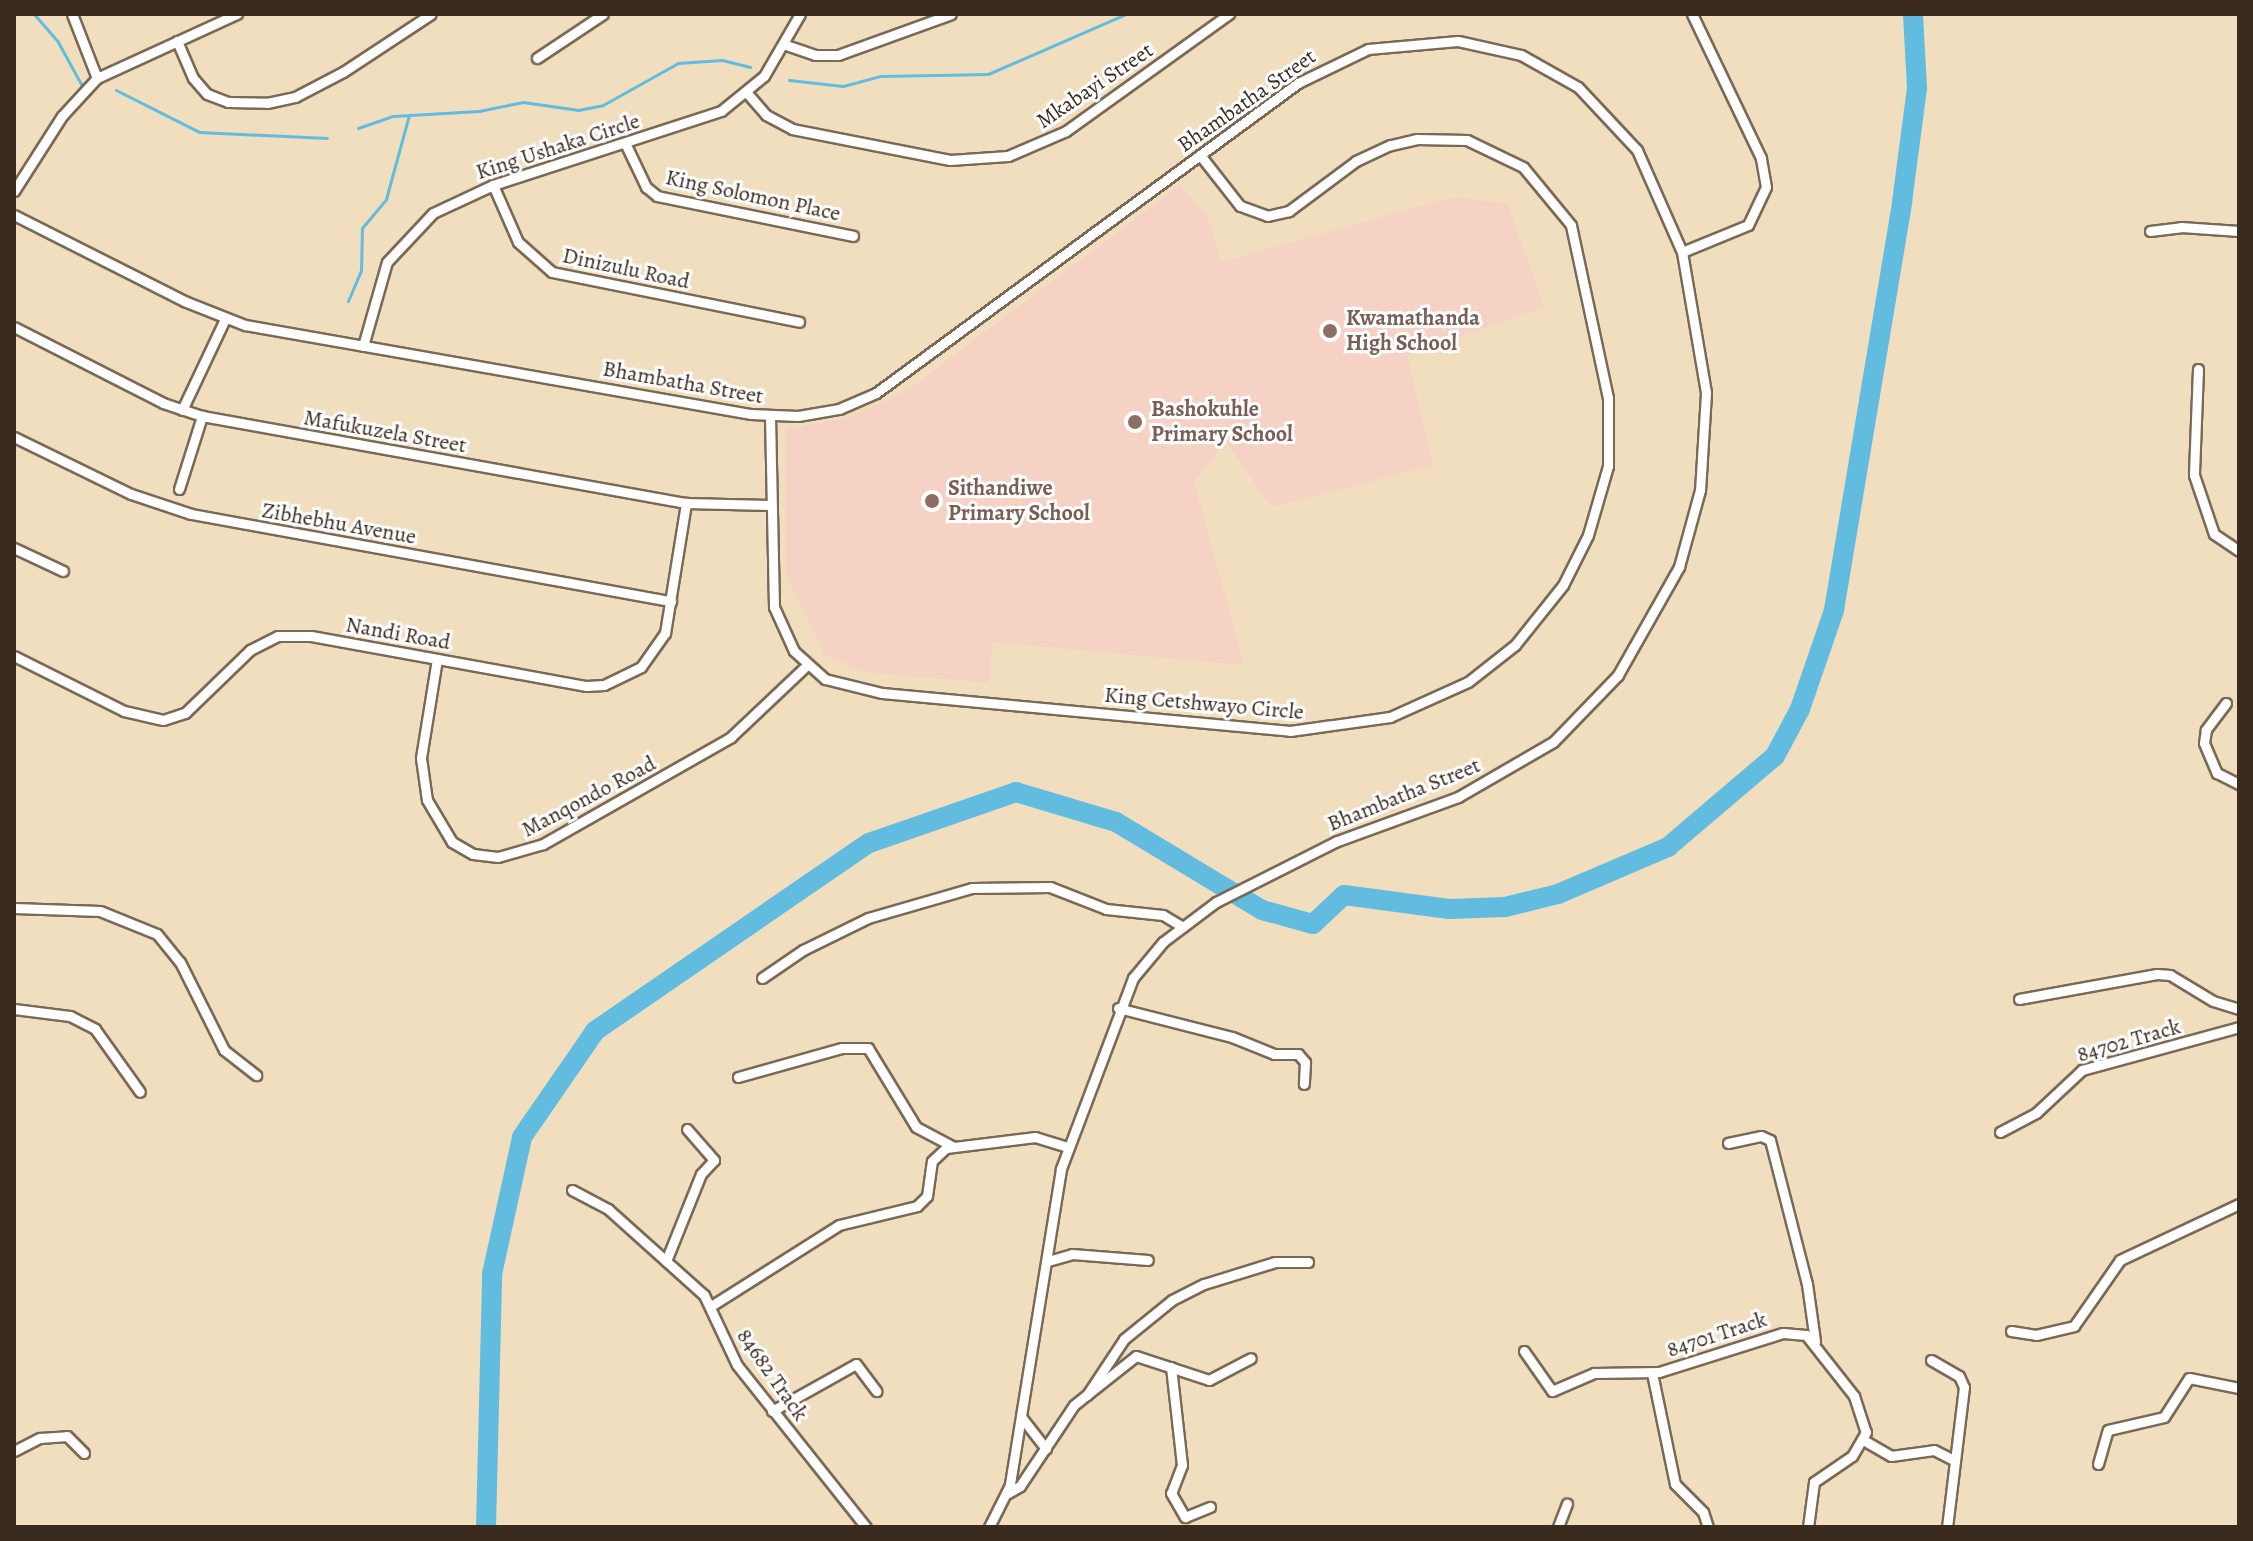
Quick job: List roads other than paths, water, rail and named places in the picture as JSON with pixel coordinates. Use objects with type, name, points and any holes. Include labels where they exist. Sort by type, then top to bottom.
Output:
[{"type":"street","points":[[72,14],[97,78]]},
{"type":"street","points":[[14,191],[62,116],[97,78],[237,14]]},
{"type":"street","points":[[177,41],[207,94],[228,102],[267,103],[295,97],[343,72],[431,14]]},
{"type":"street","points":[[537,58],[603,14]]},
{"type":"street","name":"King Ushaka Circle","points":[[363,346],[380,278],[395,250],[433,213],[493,185],[706,118],[747,93],[786,45],[800,14]]},
{"type":"street","points":[[786,45],[815,55],[838,55],[951,14]]},
{"type":"street","name":"Mkabayi Street","points":[[747,93],[766,115],[792,129],[950,160],[1008,156],[1066,131],[1229,14]]},
{"type":"street","points":[[1682,252],[1748,225],[1766,187],[1761,158],[1692,14]]},
{"type":"street","name":"Bhambatha Street","points":[[14,215],[225,319],[363,346],[770,416],[829,411],[876,393],[1298,83],[1349,56],[1423,41],[1488,45],[1551,69],[1617,124],[1654,179],[1682,252],[1706,393],[1700,490],[1679,567],[1618,675],[1553,742],[1497,777],[1430,809],[1348,836],[1216,902],[1151,953],[1118,1008],[1067,1147],[1008,1493]]},
{"type":"street","name":"King Cetshwayo Circle","points":[[805,667],[825,679],[882,693],[1321,730],[1390,717],[1434,701],[1488,668],[1545,611],[1588,535],[1610,446],[1608,398],[1580,246],[1559,204],[1505,154],[1467,140],[1417,139],[1390,145],[1356,161],[1289,211],[1268,216],[1240,206],[1200,155]]},
{"type":"street","name":"King Solomon Place","points":[[626,145],[646,187],[657,196],[853,236]]},
{"type":"street","name":"Dinizulu Road","points":[[493,185],[518,242],[552,272],[799,322]]},
{"type":"street","points":[[2150,231],[2181,227],[2239,231]]},
{"type":"street","points":[[182,410],[225,319]]},
{"type":"street","name":"Mafukuzela Street","points":[[14,327],[182,410],[202,416],[686,503],[769,505]]},
{"type":"street","points":[[2198,369],[2194,475],[2214,534],[2239,551]]},
{"type":"street","points":[[179,489],[202,416]]},
{"type":"street","points":[[770,416],[769,505],[774,607],[805,667]]},
{"type":"street","name":"Zibhebhu Avenue","points":[[14,437],[131,494],[191,514],[671,601]]},
{"type":"street","name":"Nandi Road","points":[[14,656],[124,711],[163,720],[185,713],[250,650],[278,636],[311,636],[604,685],[630,676],[649,659],[665,633],[686,503]]},
{"type":"street","points":[[14,548],[63,571]]},
{"type":"street","name":"Manqondo Road","points":[[437,659],[421,758],[427,800],[452,842],[473,854],[498,857],[543,844],[731,737],[805,667]]},
{"type":"street","points":[[2226,703],[2206,730],[2204,743],[2217,773],[2239,784]]},
{"type":"street","points":[[762,978],[803,950],[868,918],[972,888],[1050,887],[1106,909],[1163,915],[1179,930]]},
{"type":"street","points":[[14,908],[100,911],[157,934],[180,962],[224,1050],[256,1075]]},
{"type":"street","points":[[2019,999],[2157,974],[2170,975],[2213,1001],[2239,1009]]},
{"type":"street","points":[[1118,1008],[1232,1037],[1274,1054],[1298,1054],[1305,1062],[1304,1084]]},
{"type":"street","points":[[14,1009],[70,1016],[95,1029],[140,1092]]},
{"type":"street","name":"84702 Track","points":[[2000,1132],[2036,1113],[2082,1070],[2239,1027]]},
{"type":"street","points":[[738,1077],[842,1048],[868,1048],[916,1127],[952,1146]]},
{"type":"street","points":[[666,1261],[701,1174],[714,1160],[687,1129]]},
{"type":"street","points":[[1728,1143],[1761,1136],[1770,1140],[1807,1284],[1815,1341],[1861,1409],[1865,1441]]},
{"type":"street","points":[[711,1306],[839,1225],[917,1206],[927,1196],[932,1161],[952,1146],[1035,1137],[1067,1147]]},
{"type":"street","name":"84682 Track","points":[[572,1190],[602,1204],[711,1306],[737,1365],[866,1527]]},
{"type":"street","points":[[2011,1331],[2036,1335],[2074,1326],[2120,1260],[2239,1204]]},
{"type":"street","points":[[1048,1261],[1072,1254],[1148,1260]]},
{"type":"street","points":[[1087,1395],[1124,1339],[1172,1300],[1275,1262],[1308,1262]]},
{"type":"street","name":"84701 Track","points":[[1524,1351],[1552,1391],[1604,1371],[1652,1373],[1783,1333],[1815,1341]]},
{"type":"street","points":[[989,1527],[1008,1493],[1020,1486],[1064,1417],[1136,1356],[1209,1380],[1251,1358]]},
{"type":"street","points":[[1931,1360],[1963,1381],[1947,1527]]},
{"type":"street","points":[[772,1411],[856,1364],[876,1391]]},
{"type":"street","points":[[1171,1367],[1182,1465],[1171,1493],[1185,1517],[1210,1507]]},
{"type":"street","points":[[1652,1373],[1675,1484],[1703,1512],[1708,1527]]},
{"type":"street","points":[[2098,1464],[2108,1430],[2164,1417],[2189,1378],[2239,1388]]},
{"type":"street","points":[[1022,1418],[1046,1449]]},
{"type":"street","points":[[14,1451],[40,1438],[67,1436],[84,1453]]},
{"type":"street","points":[[1865,1441],[1891,1456],[1934,1450],[1954,1460]]},
{"type":"street","points":[[1808,1527],[1814,1482],[1865,1441]]},
{"type":"street","points":[[1558,1527],[1567,1504]]},
{"type":"waterway","points":[[34,14],[58,42],[81,84]]},
{"type":"waterway","points":[[789,80],[843,86],[881,76],[988,74],[1126,14]]},
{"type":"waterway","points":[[486,1527],[492,1274],[522,1137],[595,1031],[869,843],[1016,792],[1116,822],[1262,910],[1313,924],[1344,895],[1449,909],[1505,907],[1558,894],[1668,847],[1775,756],[1800,709],[1834,610],[1902,202],[1917,88],[1913,14]]},
{"type":"waterway","points":[[358,128],[393,116],[479,111],[523,102],[578,110],[603,105],[678,63],[722,60],[750,67]]},
{"type":"waterway","points":[[116,90],[199,132],[327,138]]},
{"type":"waterway","points":[[348,301],[361,271],[362,228],[386,199],[409,115]]},
{"type":"place","name":"Kwamathanda High School","points":[[1330,331]]},
{"type":"place","name":"Bashokuhle Primary School","points":[[1135,422]]},
{"type":"place","name":"Sithandiwe Primary School","points":[[932,501]]}]
